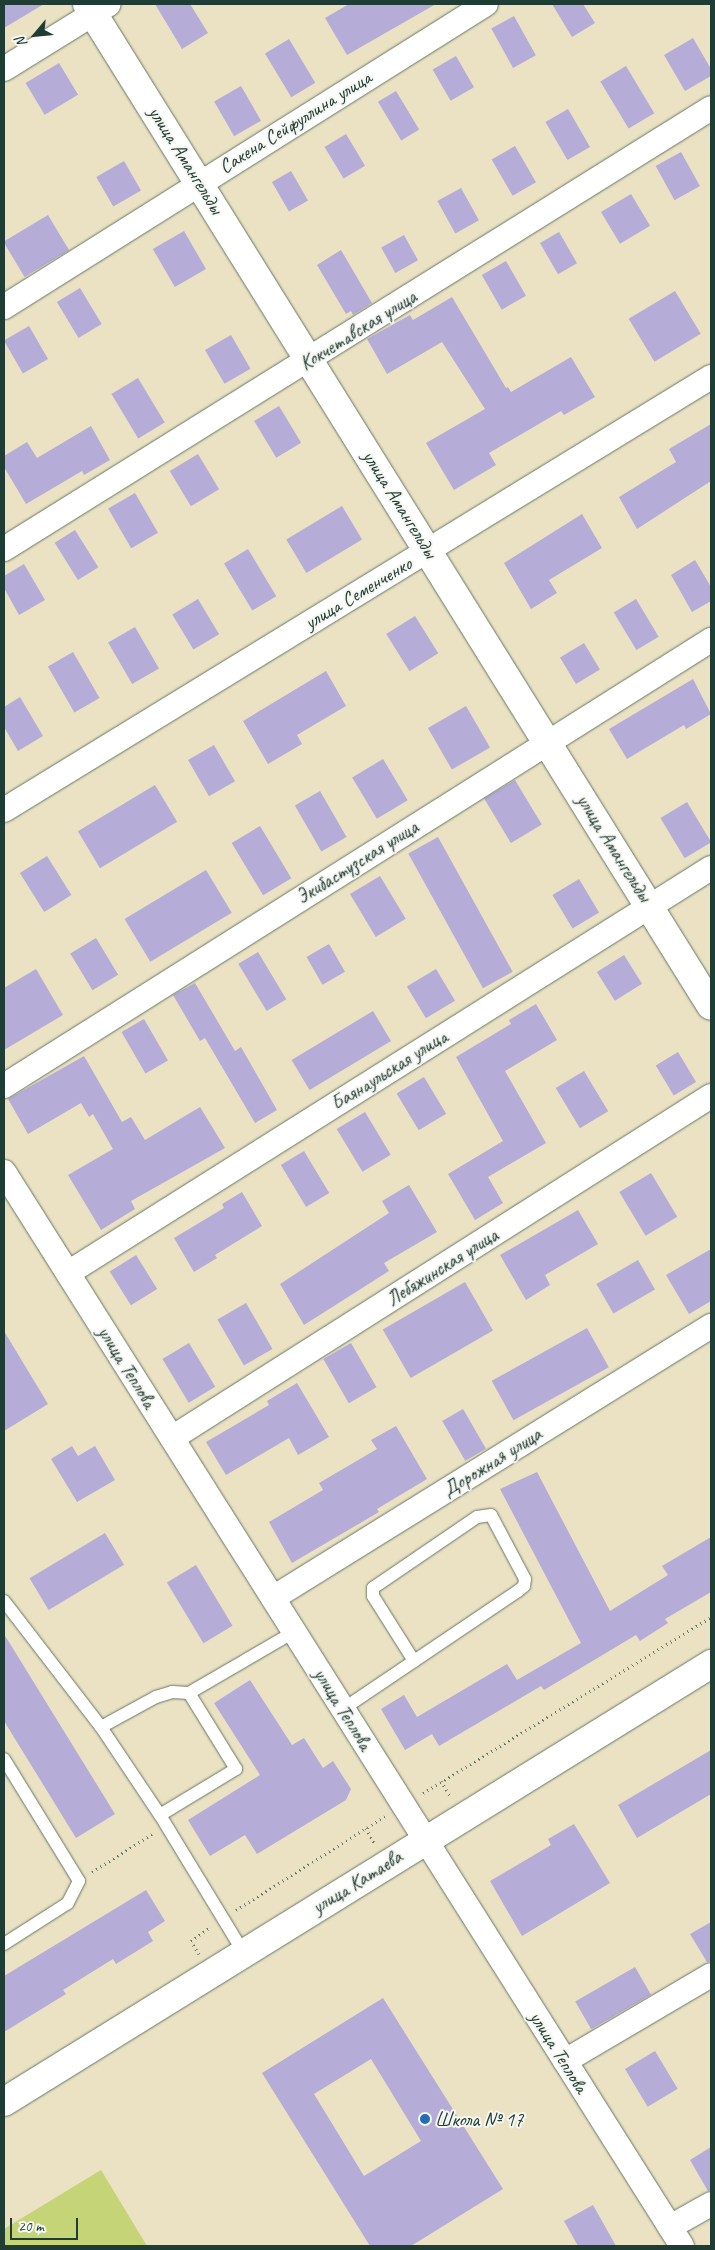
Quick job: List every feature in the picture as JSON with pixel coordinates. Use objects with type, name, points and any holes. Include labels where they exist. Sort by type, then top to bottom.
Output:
[{"type":"main road","name":"улица Амангельды","points":[[96,7],[200,181],[711,1006]]},
{"type":"main road","name":"улица Катаева","points":[[4,2102],[711,1664]]},
{"type":"street","name":"Сакена Сейфуллина улица","points":[[4,307],[200,181],[486,4]]},
{"type":"street","points":[[4,69],[96,7]]},
{"type":"street","name":"Кокчетавская улица","points":[[4,549],[311,360],[711,108]]},
{"type":"street","name":"улица Семенченко","points":[[4,810],[711,376]]},
{"type":"street","name":"Экибастузская улица","points":[[4,1086],[547,741],[711,640]]},
{"type":"street","name":"Баянаульская улица","points":[[68,1273],[711,868]]},
{"type":"street","name":"Лебяжинская улица","points":[[172,1438],[711,1096]]},
{"type":"street","name":"улица Теплова","points":[[4,1172],[676,2237]]},
{"type":"street","name":"Дорожная улица","points":[[273,1598],[711,1326]]},
{"type":"street","points":[[565,2061],[711,1975]]},
{"type":"street","points":[[676,2237],[711,2204]]},
{"type":"lane","points":[[343,1709],[414,1661],[524,1586],[526,1579],[490,1515],[477,1517],[373,1588],[373,1596],[414,1661]]},
{"type":"lane","points":[[4,1601],[101,1727],[164,1820],[244,1952]]},
{"type":"lane","points":[[101,1727],[156,1697],[172,1692],[188,1693],[294,1632]]},
{"type":"lane","points":[[164,1820],[236,1769],[188,1693]]},
{"type":"lane","points":[[4,1759],[79,1881],[68,1903],[4,1944]]},
{"type":"path","points":[[212,1973],[191,1941],[223,1918],[403,1805],[711,1617]]},
{"type":"path","points":[[79,1881],[164,1820]]},
{"type":"green space","points":[[101,2170],[147,2246],[4,2246],[4,2229]]},
{"type":"building","points":[[4,4],[44,4],[4,28]]},
{"type":"building","points":[[155,4],[190,4],[208,33],[182,49]]},
{"type":"building","points":[[349,4],[436,4],[347,55],[325,18]]},
{"type":"building","points":[[552,4],[583,4],[595,23],[572,37]]},
{"type":"building","points":[[514,16],[536,55],[513,68],[491,29]]},
{"type":"building","points":[[693,38],[711,69],[711,76],[685,91],[664,55]]},
{"type":"building","points":[[289,39],[315,83],[291,97],[265,53]]},
{"type":"building","points":[[456,56],[474,87],[451,101],[433,70]]},
{"type":"building","points":[[59,63],[78,95],[45,115],[26,83]]},
{"type":"building","points":[[626,66],[654,113],[629,129],[600,81]]},
{"type":"building","points":[[241,86],[261,121],[234,136],[214,102]]},
{"type":"building","points":[[396,91],[419,130],[401,140],[378,102]]},
{"type":"building","points":[[568,109],[590,147],[567,160],[545,122]]},
{"type":"building","points":[[346,134],[365,166],[344,179],[325,147]]},
{"type":"building","points":[[515,146],[536,182],[513,196],[492,160]]},
{"type":"building","points":[[681,152],[700,186],[675,200],[656,166]]},
{"type":"building","points":[[124,161],[141,190],[113,206],[96,177]]},
{"type":"building","points":[[291,171],[308,200],[289,211],[272,182]]},
{"type":"building","points":[[461,188],[479,220],[455,233],[437,201]]},
{"type":"building","points":[[631,194],[650,226],[620,244],[601,212]]},
{"type":"building","points":[[48,215],[69,250],[25,277],[4,241]]},
{"type":"building","points":[[184,231],[206,269],[175,287],[153,249]]},
{"type":"building","points":[[559,232],[577,263],[558,274],[540,243]]},
{"type":"building","points":[[404,235],[418,260],[395,273],[381,248]]},
{"type":"building","points":[[341,250],[372,303],[353,315],[351,311],[346,314],[317,265]]},
{"type":"building","points":[[506,261],[526,296],[502,310],[482,275]]},
{"type":"building","points":[[80,288],[102,324],[78,338],[57,302]]},
{"type":"building","points":[[675,291],[701,334],[654,362],[629,319]]},
{"type":"building","points":[[452,297],[506,388],[508,387],[511,392],[571,357],[595,397],[564,415],[561,411],[489,453],[496,465],[454,490],[426,443],[485,409],[442,342],[387,374],[367,339],[410,315],[413,320]]},
{"type":"building","points":[[29,326],[48,359],[23,373],[4,340]]},
{"type":"building","points":[[231,335],[250,369],[225,384],[205,350]]},
{"type":"building","points":[[138,378],[165,423],[138,439],[111,394]]},
{"type":"building","points":[[279,406],[301,443],[276,458],[254,421]]},
{"type":"building","points":[[711,424],[711,481],[637,529],[619,497],[676,462],[669,449]]},
{"type":"building","points":[[91,426],[110,460],[84,475],[82,471],[26,504],[4,467],[4,456],[27,442],[37,458]]},
{"type":"building","points":[[198,454],[219,489],[191,506],[170,471]]},
{"type":"building","points":[[135,493],[158,533],[131,548],[108,508]]},
{"type":"building","points":[[342,506],[362,539],[306,573],[286,539]]},
{"type":"building","points":[[582,514],[602,548],[549,580],[557,593],[531,609],[504,563]]},
{"type":"building","points":[[75,530],[98,567],[78,580],[55,543]]},
{"type":"building","points":[[248,549],[276,596],[252,611],[224,563]]},
{"type":"building","points":[[695,560],[711,587],[711,601],[692,612],[671,575]]},
{"type":"building","points":[[24,564],[45,600],[19,615],[4,588],[4,576]]},
{"type":"building","points":[[198,599],[219,634],[193,650],[172,614]]},
{"type":"building","points":[[636,599],[659,637],[636,650],[614,612]]},
{"type":"building","points":[[415,616],[438,653],[409,671],[386,634]]},
{"type":"building","points":[[135,627],[159,669],[132,684],[108,642]]},
{"type":"building","points":[[584,643],[600,670],[576,684],[560,657]]},
{"type":"building","points":[[73,652],[100,698],[74,712],[48,666]]},
{"type":"building","points":[[326,671],[346,706],[297,735],[302,744],[268,764],[243,721]]},
{"type":"building","points":[[693,679],[711,714],[686,729],[684,725],[627,759],[609,729]]},
{"type":"building","points":[[20,697],[43,736],[18,751],[4,727],[4,707]]},
{"type":"building","points":[[466,706],[490,748],[452,770],[428,728]]},
{"type":"building","points":[[214,745],[235,781],[209,796],[188,760]]},
{"type":"building","points":[[383,759],[408,800],[377,819],[352,778]]},
{"type":"building","points":[[515,780],[542,825],[511,843],[484,799]]},
{"type":"building","points":[[155,785],[177,822],[100,868],[78,831]]},
{"type":"building","points":[[320,791],[346,837],[321,851],[295,806]]},
{"type":"building","points":[[687,802],[711,842],[685,858],[660,818]]},
{"type":"building","points":[[260,826],[291,878],[263,895],[232,843]]},
{"type":"building","points":[[438,837],[513,972],[483,988],[408,853]]},
{"type":"building","points":[[47,856],[71,895],[44,912],[20,873]]},
{"type":"building","points":[[206,870],[232,913],[150,962],[125,919]]},
{"type":"building","points":[[380,876],[406,919],[376,937],[350,894]]},
{"type":"building","points":[[579,879],[599,912],[573,928],[552,895]]},
{"type":"building","points":[[96,938],[118,975],[92,990],[70,953]]},
{"type":"building","points":[[329,944],[345,972],[322,985],[306,957]]},
{"type":"building","points":[[258,952],[286,999],[267,1011],[238,964]]},
{"type":"building","points":[[624,955],[642,984],[615,1001],[597,972]]},
{"type":"building","points":[[36,969],[63,1015],[4,1050],[4,988]]},
{"type":"building","points":[[436,969],[455,1001],[426,1018],[407,987]]},
{"type":"building","points":[[195,983],[235,1051],[241,1047],[277,1110],[255,1123],[205,1038],[200,1041],[173,995]]},
{"type":"building","points":[[536,1004],[557,1040],[505,1071],[546,1143],[488,1177],[503,1203],[475,1220],[448,1174],[503,1141],[456,1057],[511,1024],[509,1020]]},
{"type":"building","points":[[373,1011],[391,1041],[310,1090],[292,1060]]},
{"type":"building","points":[[144,1019],[168,1061],[145,1074],[121,1032]]},
{"type":"building","points":[[678,1052],[696,1082],[674,1095],[656,1065]]},
{"type":"building","points":[[84,1056],[122,1122],[131,1117],[145,1140],[200,1107],[225,1148],[131,1201],[135,1209],[101,1230],[68,1175],[113,1149],[93,1114],[89,1117],[81,1103],[28,1134],[8,1099]]},
{"type":"building","points":[[584,1071],[608,1111],[580,1128],[556,1088]]},
{"type":"building","points":[[424,1077],[446,1114],[419,1130],[397,1093]]},
{"type":"building","points":[[365,1112],[391,1155],[362,1172],[337,1129]]},
{"type":"building","points":[[304,1151],[329,1193],[306,1207],[281,1165]]},
{"type":"building","points":[[651,1173],[677,1217],[646,1236],[619,1192]]},
{"type":"building","points":[[409,1185],[437,1232],[384,1263],[389,1271],[304,1325],[280,1284],[389,1213],[382,1201]]},
{"type":"building","points":[[242,1192],[262,1226],[215,1255],[217,1258],[194,1272],[174,1238],[224,1208],[222,1204]]},
{"type":"building","points":[[578,1210],[598,1244],[545,1275],[550,1285],[526,1300],[500,1255]]},
{"type":"building","points":[[711,1249],[711,1301],[689,1314],[666,1275]]},
{"type":"building","points":[[136,1255],[157,1289],[131,1305],[110,1271]]},
{"type":"building","points":[[638,1260],[655,1289],[613,1313],[596,1284]]},
{"type":"building","points":[[465,1282],[493,1330],[411,1378],[383,1330]]},
{"type":"building","points":[[246,1303],[272,1349],[244,1365],[217,1320]]},
{"type":"building","points":[[587,1328],[609,1367],[513,1420],[492,1381]]},
{"type":"building","points":[[4,1331],[48,1404],[4,1431]]},
{"type":"building","points":[[189,1343],[215,1387],[189,1403],[162,1359]]},
{"type":"building","points":[[351,1343],[376,1387],[349,1403],[323,1359]]},
{"type":"building","points":[[297,1383],[329,1437],[298,1455],[289,1438],[226,1475],[206,1442],[269,1405],[267,1401]]},
{"type":"building","points":[[463,1409],[486,1449],[465,1461],[442,1421]]},
{"type":"building","points":[[396,1426],[427,1479],[377,1509],[379,1512],[292,1563],[269,1522],[323,1490],[319,1483],[377,1449],[371,1440]]},
{"type":"building","points":[[72,1446],[78,1456],[95,1446],[115,1480],[77,1502],[51,1459]]},
{"type":"building","points":[[537,1472],[610,1611],[668,1575],[662,1566],[711,1537],[711,1592],[665,1619],[668,1623],[640,1641],[636,1635],[544,1690],[541,1686],[439,1746],[432,1734],[405,1750],[381,1709],[404,1695],[417,1717],[507,1664],[517,1680],[581,1643],[500,1489]]},
{"type":"building","points":[[105,1533],[124,1565],[49,1610],[30,1578]]},
{"type":"building","points":[[196,1565],[233,1626],[203,1643],[167,1583]]},
{"type":"building","points":[[4,1634],[115,1814],[76,1838],[4,1721]]},
{"type":"building","points":[[250,1680],[292,1745],[304,1738],[323,1768],[333,1761],[351,1789],[346,1800],[257,1854],[245,1835],[210,1856],[188,1820],[260,1775],[214,1703]]},
{"type":"building","points":[[711,1750],[711,1794],[637,1838],[618,1805]]},
{"type":"building","points":[[574,1824],[610,1883],[522,1936],[490,1881],[551,1845],[548,1839]]},
{"type":"building","points":[[146,1890],[165,1921],[148,1932],[153,1941],[116,1964],[113,1959],[63,1990],[66,1994],[4,2032],[4,1976]]},
{"type":"building","points":[[711,1922],[711,1961],[707,1962],[690,1934]]},
{"type":"building","points":[[635,1967],[651,1995],[591,2029],[575,2002]]},
{"type":"building","points":[[383,1998],[503,2189],[411,2246],[370,2246],[262,2073]],"holes":[[[371,2059],[421,2141],[364,2176],[314,2094]]]},
{"type":"building","points":[[655,2051],[678,2089],[648,2107],[625,2069]]},
{"type":"building","points":[[711,2147],[711,2190],[708,2191],[690,2160]]},
{"type":"building","points":[[593,2205],[616,2246],[578,2246],[564,2221]]},
{"type":"place","name":"Школа № 17","points":[[425,2119]]}]
